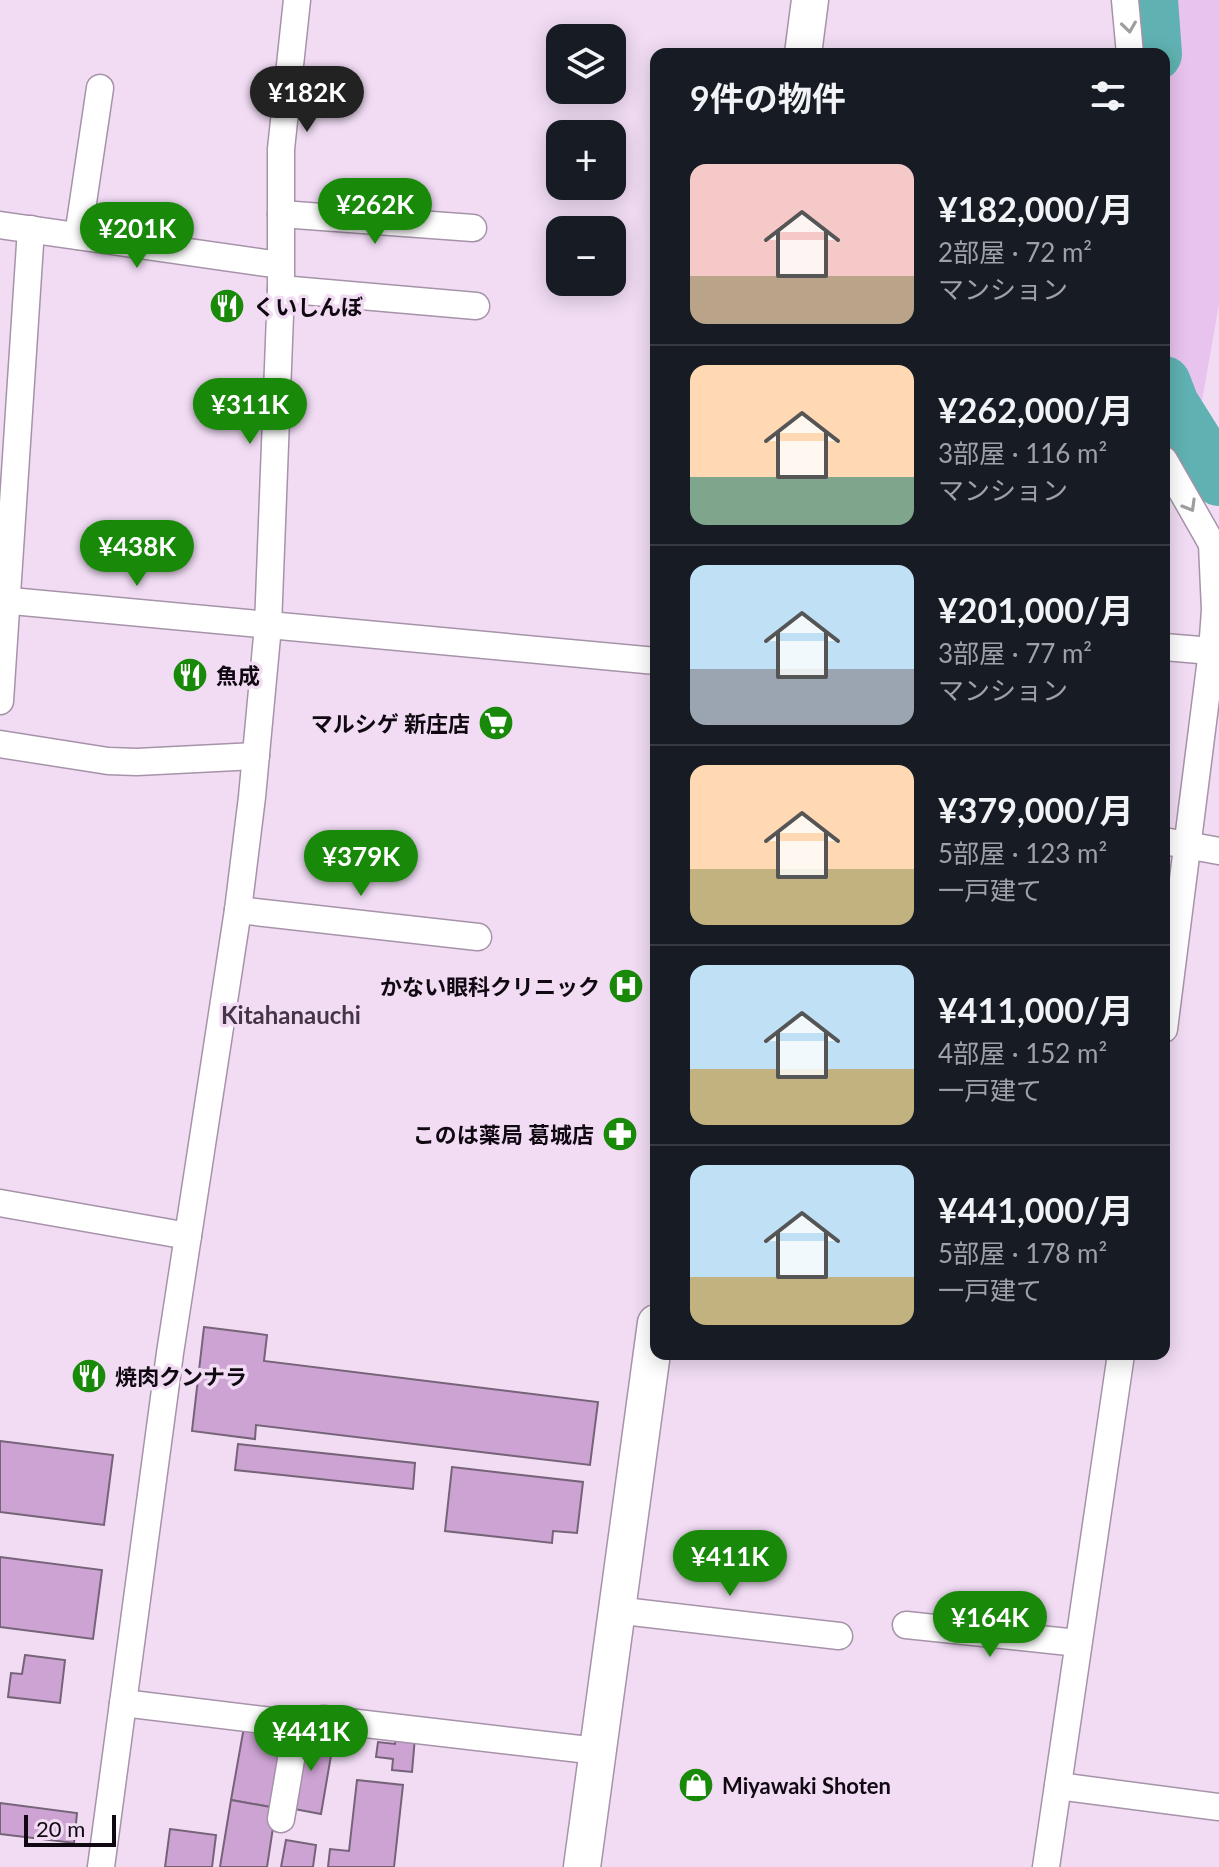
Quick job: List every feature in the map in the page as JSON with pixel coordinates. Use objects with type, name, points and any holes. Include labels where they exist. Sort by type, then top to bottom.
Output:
[{"type":"street","points":[[101,1867],[188,1236],[238,910],[256,756],[268,626],[280,277],[281,149],[297,0]]},
{"type":"street","points":[[804,48],[810,0]]},
{"type":"street","points":[[1125,0],[1129,48]]},
{"type":"street","points":[[78,236],[100,88]]},
{"type":"street","points":[[281,214],[473,228]]},
{"type":"street","points":[[0,225],[78,236],[280,277],[476,306]]},
{"type":"street","points":[[0,701],[3,600],[31,229]]},
{"type":"street","points":[[1170,470],[1215,547],[1212,651],[1176,842],[1170,936]]},
{"type":"street","points":[[3,600],[650,660]]},
{"type":"street","points":[[1170,648],[1212,651]]},
{"type":"street","points":[[0,744],[108,761],[256,756]]},
{"type":"street","points":[[1176,842],[1219,851]]},
{"type":"street","points":[[238,910],[478,937]]},
{"type":"street","points":[[0,1203],[188,1236]]},
{"type":"street","points":[[582,1867],[651,1360]]},
{"type":"street","points":[[1046,1867],[1120,1360]]},
{"type":"street","points":[[615,1610],[839,1636]]},
{"type":"street","points":[[906,1625],[1078,1643]]},
{"type":"street","points":[[123,1703],[297,1724],[323,1719],[597,1751]]},
{"type":"street","points":[[281,1819],[297,1724]]},
{"type":"street","points":[[1058,1786],[1219,1807]]},
{"type":"shaded area","points":[[1163,0],[1219,0],[1219,304],[1199,418],[1178,396],[1170,376],[1170,48],[1163,48]]},
{"type":"building","points":[[204,1327],[267,1335],[264,1361],[598,1402],[590,1465],[256,1425],[255,1439],[192,1431]]},
{"type":"building","points":[[0,1441],[113,1455],[104,1525],[0,1512]]},
{"type":"building","points":[[238,1444],[415,1463],[413,1489],[235,1470]]},
{"type":"building","points":[[452,1467],[583,1482],[577,1533],[553,1531],[552,1543],[445,1531]]},
{"type":"building","points":[[0,1557],[102,1570],[93,1639],[0,1627]]},
{"type":"building","points":[[25,1655],[65,1660],[60,1703],[8,1697],[11,1673],[22,1674]]},
{"type":"building","points":[[244,1727],[289,1734],[276,1808],[231,1800]]},
{"type":"building","points":[[301,1732],[334,1738],[321,1814],[289,1808]]},
{"type":"building","points":[[396,1735],[415,1737],[412,1772],[392,1770],[393,1759],[376,1757],[378,1742],[395,1744]]},
{"type":"building","points":[[357,1780],[403,1785],[394,1867],[328,1867],[330,1849],[349,1851]]},
{"type":"building","points":[[231,1800],[276,1808],[267,1867],[220,1867]]},
{"type":"building","points":[[0,1803],[77,1813],[74,1843],[0,1834]]},
{"type":"building","points":[[170,1829],[216,1835],[212,1867],[165,1867]]},
{"type":"building","points":[[286,1840],[316,1845],[313,1867],[281,1867]]},
{"type":"waterway","points":[[1151,0],[1155,48]]},
{"type":"waterway","points":[[1170,399],[1219,479]]},
{"type":"place","name":"くいしんぼ","points":[[227,306]]},
{"type":"place","name":"魚成","points":[[190,675]]},
{"type":"place","name":"マルシゲ 新庄店","points":[[496,723]]},
{"type":"place","name":"かない眼科クリニック","points":[[626,986]]},
{"type":"place","name":"このは薬局 葛城店","points":[[620,1134]]},
{"type":"place","name":"焼肉クンナラ","points":[[89,1376]]},
{"type":"place","name":"Miyawaki Shoten","points":[[696,1785]]},
{"type":"district","name":"Kitahanauchi","points":[[291,1014]]}]
